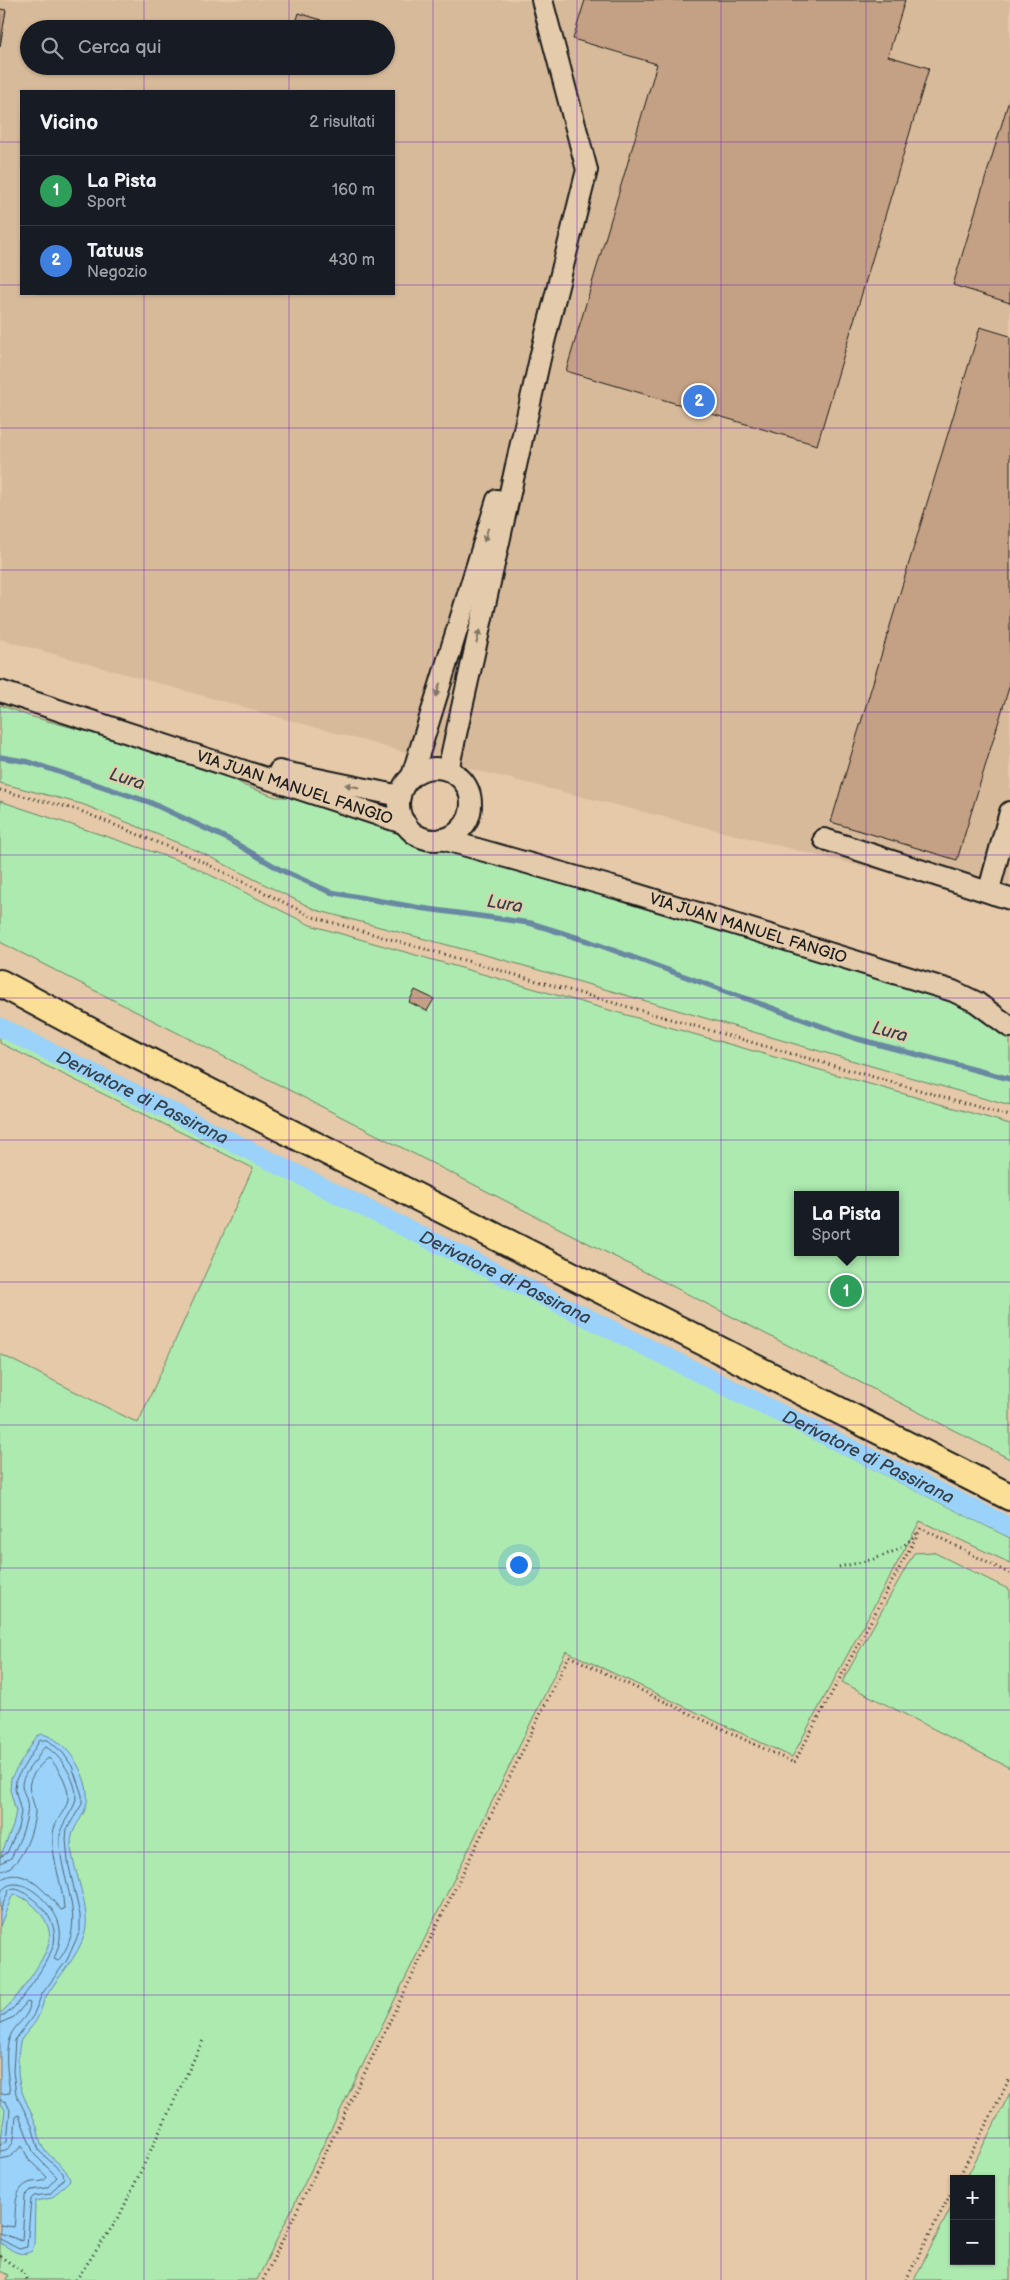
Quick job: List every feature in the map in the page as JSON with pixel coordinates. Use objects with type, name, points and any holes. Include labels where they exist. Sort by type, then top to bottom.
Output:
[{"type":"main road","points":[[0,983],[117,1045],[1010,1497]]},
{"type":"street","points":[[448,770],[541,354],[588,170],[542,0]]},
{"type":"street","name":"VIA JUAN MANUEL FANGIO","points":[[406,824],[399,806],[400,796],[404,785],[412,776],[541,354]]},
{"type":"street","name":"VIA JUAN MANUEL FANGIO","points":[[0,691],[406,824],[422,837],[442,839],[477,848],[623,890],[953,992],[976,1002],[1010,1027]]},
{"type":"street","name":"VIA JUAN MANUEL FANGIO","points":[[184,752],[400,796]]},
{"type":"street","points":[[412,776],[429,768],[448,770],[461,779],[470,793],[470,814],[465,824],[459,831],[442,839]]},
{"type":"street","points":[[1002,896],[990,886],[1010,812]]},
{"type":"street","points":[[465,824],[477,848]]},
{"type":"street","points":[[824,839],[1002,896]]},
{"type":"path","points":[[0,790],[78,810],[176,850],[313,917],[1010,1116]]},
{"type":"path","points":[[839,1566],[877,1560],[911,1540],[921,1528]]},
{"type":"path","points":[[921,1528],[1010,1574]]},
{"type":"path","points":[[264,2280],[569,1656],[794,1763],[921,1528]]},
{"type":"path","points":[[76,2280],[119,2217],[204,2038]]},
{"type":"path","points":[[960,2175],[1010,2078]]},
{"type":"path","points":[[906,2280],[950,2195]]},
{"type":"path","points":[[0,2256],[24,2274],[27,2280]]},
{"type":"shaded area","points":[[0,0],[1010,0],[1010,903],[418,756],[0,639]]},
{"type":"green space","points":[[0,705],[29,716],[209,764],[245,786],[276,797],[291,797],[964,1004],[1010,1035],[1010,1106],[504,960],[316,910],[198,851],[82,804],[0,783]]},
{"type":"green space","points":[[0,801],[186,863],[310,925],[1010,1124],[1010,1459],[0,942]]},
{"type":"green space","points":[[0,1031],[1010,1538],[1010,1563],[920,1521],[792,1757],[566,1651],[257,2280],[6,2280],[8,2275],[0,2271],[0,1354],[138,1423],[253,1168],[0,1043]]},
{"type":"green space","points":[[933,1552],[1010,1590],[1010,1768],[842,1682],[914,1553]]},
{"type":"green space","points":[[1010,2093],[1010,2280],[914,2280],[950,2210],[950,2265],[995,2265],[995,2175],[968,2175]]},
{"type":"water","points":[[42,1734],[51,1737],[68,1751],[75,1760],[85,1782],[87,1802],[73,1833],[71,1847],[84,1902],[86,1923],[85,1933],[78,1950],[47,1995],[39,2016],[21,2040],[19,2047],[18,2078],[24,2098],[36,2124],[41,2143],[44,2149],[66,2171],[70,2180],[52,2198],[35,2201],[34,2245],[32,2251],[23,2254],[15,2252],[0,2243],[0,2149],[5,2110],[0,2102],[0,2013],[13,2001],[35,1970],[49,1943],[50,1935],[45,1920],[34,1906],[20,1896],[13,1894],[0,1926],[0,1857],[13,1826],[16,1811],[10,1790],[11,1778],[37,1736]]},
{"type":"building","points":[[585,0],[905,0],[888,56],[929,68],[817,445],[566,371],[657,64],[573,39]]},
{"type":"building","points":[[0,9],[6,10],[0,47]]},
{"type":"building","points":[[299,13],[321,20],[297,20]]},
{"type":"building","points":[[1010,97],[1010,303],[953,285]]},
{"type":"building","points":[[980,327],[1010,336],[1010,684],[957,860],[831,822]]},
{"type":"building","points":[[415,990],[434,999],[427,1011],[409,1002]]},
{"type":"waterway","name":"Lura","points":[[0,757],[29,762],[149,802],[228,839],[281,870],[330,892],[420,908],[530,923],[588,941],[854,1038],[1010,1079]]},
{"type":"waterway","name":"Derivatore di Passirana","points":[[0,1027],[1010,1527]]},
{"type":"place","name":"Tatuus","points":[[699,401]]},
{"type":"place","name":"La Pista","points":[[846,1291]]}]
